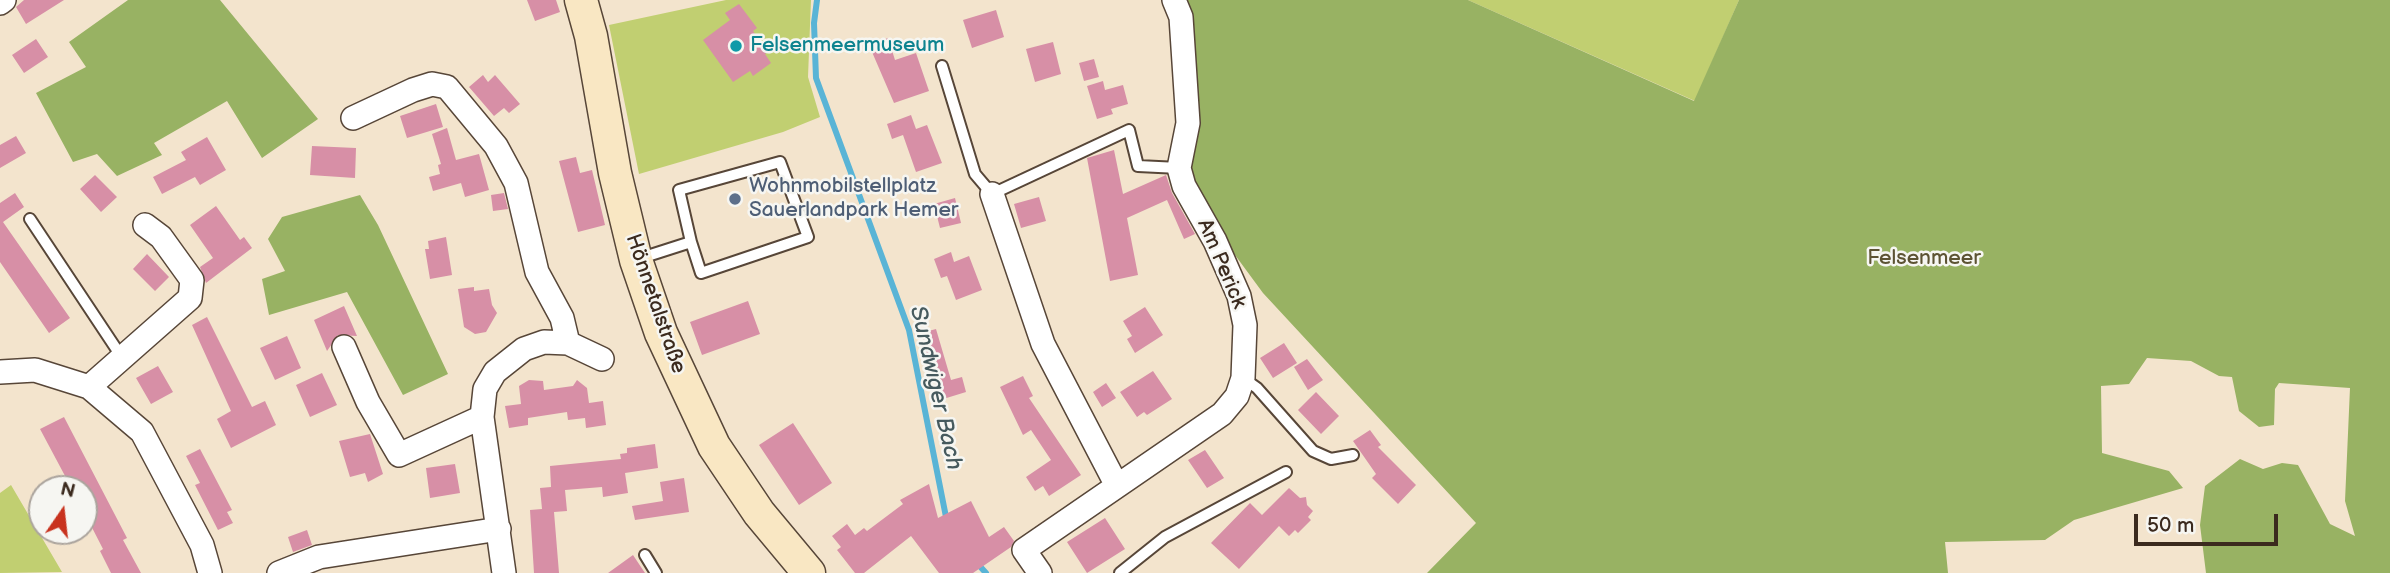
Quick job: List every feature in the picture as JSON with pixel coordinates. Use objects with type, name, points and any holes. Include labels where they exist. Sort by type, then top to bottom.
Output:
[{"type":"main road","name":"Hönnetalstraße","points":[[581,0],[591,36],[615,173],[636,260],[661,333],[715,446],[759,513],[809,573]]},
{"type":"street","points":[[1174,0],[1181,17],[1188,124],[1179,168]]},
{"type":"street","points":[[353,118],[413,90],[432,85],[447,87],[496,146],[516,183],[537,272],[562,318],[568,343]]},
{"type":"street","name":"Am Perick","points":[[1040,573],[1024,550],[1116,484],[1222,414],[1237,396],[1243,378],[1245,325],[1239,296],[1215,241],[1184,186],[1179,168]]},
{"type":"street","points":[[992,194],[1042,344],[1116,484]]},
{"type":"street","points":[[89,387],[190,298],[192,280],[160,237],[145,225]]},
{"type":"street","points":[[504,573],[482,417],[485,389],[495,372],[524,349],[544,342],[568,343],[602,359]]},
{"type":"street","points":[[344,347],[368,402],[400,455],[482,417]]},
{"type":"street","points":[[0,372],[35,370],[89,387],[142,432],[202,545],[210,573]]},
{"type":"street","points":[[279,573],[320,557],[499,529]]},
{"type":"lane","points":[[942,66],[975,174],[992,194],[1129,130],[1138,166],[1179,168]]},
{"type":"lane","points":[[780,162],[808,237],[701,273],[691,242],[679,190],[780,162]]},
{"type":"lane","points":[[30,219],[123,359]]},
{"type":"lane","points":[[636,260],[691,242]]},
{"type":"lane","points":[[1243,378],[1256,388],[1312,452],[1331,459],[1353,455]]},
{"type":"lane","points":[[1120,573],[1165,537],[1286,472]]},
{"type":"lane","points":[[645,555],[656,573]]},
{"type":"green space","points":[[128,0],[220,0],[318,119],[262,158],[227,101],[154,143],[162,155],[117,176],[97,154],[73,162],[36,93],[86,67],[69,42]]},
{"type":"green space","points":[[726,0],[811,0],[808,77],[820,117],[783,132],[639,174],[609,25]]},
{"type":"green space","name":"Felsenmeer","points":[[1184,0],[1468,0],[1694,101],[1739,0],[2390,0],[2390,573],[2206,573],[2200,525],[2205,486],[2240,459],[2263,469],[2282,463],[2298,465],[2330,524],[2355,536],[2345,501],[2350,388],[2279,383],[2275,389],[2274,425],[2259,427],[2239,411],[2232,377],[2219,376],[2191,361],[2147,358],[2129,384],[2101,386],[2102,453],[2169,471],[2183,488],[2074,520],[2045,540],[1945,542],[1948,573],[1427,573],[1476,523],[1263,293],[1224,240],[1182,170],[1191,137],[1189,7]]},
{"type":"green space","points":[[1468,0],[1739,0],[1695,101]]},
{"type":"green space","points":[[360,195],[378,225],[448,374],[403,395],[347,292],[269,315],[262,279],[285,271],[268,239],[282,217]]},
{"type":"green space","points":[[11,485],[28,514],[28,545],[46,545],[62,572],[0,573],[0,493]]},
{"type":"building","points":[[24,0],[64,0],[26,24],[16,7]]},
{"type":"building","points":[[527,0],[556,0],[560,12],[535,21]]},
{"type":"building","name":"Felsenmeermuseum","points":[[739,4],[757,28],[753,31],[768,52],[765,54],[771,63],[753,76],[750,71],[733,82],[703,40],[730,20],[725,13]]},
{"type":"building","points":[[996,10],[1004,37],[972,48],[963,20]]},
{"type":"building","points":[[888,38],[895,60],[916,53],[929,91],[894,103],[869,45]]},
{"type":"building","points":[[36,39],[48,57],[24,73],[12,55]]},
{"type":"building","points":[[1053,42],[1061,74],[1035,82],[1026,49]]},
{"type":"building","points":[[1094,59],[1099,77],[1084,81],[1079,63]]},
{"type":"building","points":[[483,75],[488,82],[495,75],[520,104],[509,113],[504,108],[494,116],[469,87]]},
{"type":"building","points":[[1103,81],[1105,90],[1123,85],[1128,104],[1111,109],[1113,114],[1097,119],[1087,86]]},
{"type":"building","points":[[436,104],[443,127],[407,138],[400,116]]},
{"type":"building","points":[[911,115],[916,129],[927,125],[942,163],[916,172],[903,135],[892,139],[887,124]]},
{"type":"building","points":[[447,128],[456,160],[479,154],[489,190],[465,197],[461,183],[433,191],[429,177],[440,174],[438,165],[441,164],[432,134]]},
{"type":"building","points":[[16,136],[26,153],[0,168],[0,145]]},
{"type":"building","points":[[207,137],[226,170],[200,185],[195,177],[162,194],[153,177],[186,160],[181,152]]},
{"type":"building","points":[[312,146],[356,148],[355,178],[310,175]]},
{"type":"building","points":[[1114,150],[1123,194],[1166,175],[1172,193],[1195,234],[1184,239],[1167,200],[1127,218],[1138,275],[1110,281],[1087,158]]},
{"type":"building","points":[[576,157],[580,173],[592,170],[605,225],[578,232],[559,161]]},
{"type":"building","points":[[95,175],[117,197],[101,212],[80,189]]},
{"type":"building","points":[[15,193],[24,207],[3,222],[70,318],[49,333],[0,262],[0,203]]},
{"type":"building","points":[[504,193],[508,209],[493,211],[491,195]]},
{"type":"building","points":[[1039,197],[1046,221],[1021,228],[1014,204]]},
{"type":"building","points":[[955,198],[961,223],[940,228],[934,204]]},
{"type":"building","points":[[216,206],[240,240],[244,237],[252,248],[206,283],[200,267],[213,258],[190,225]]},
{"type":"building","points":[[446,237],[452,275],[430,279],[425,249],[429,249],[428,241]]},
{"type":"building","points":[[951,252],[954,262],[969,256],[982,290],[956,300],[947,276],[941,278],[934,259]]},
{"type":"building","points":[[147,254],[169,277],[155,291],[133,269]]},
{"type":"building","points":[[474,287],[474,291],[489,289],[492,305],[497,313],[486,332],[475,334],[464,327],[458,289]]},
{"type":"building","points":[[748,301],[760,334],[702,355],[690,322]]},
{"type":"building","points":[[344,306],[357,336],[338,335],[327,351],[314,320]]},
{"type":"building","points":[[1145,307],[1163,335],[1135,353],[1127,339],[1132,336],[1123,321]]},
{"type":"building","points":[[207,317],[252,407],[265,401],[276,425],[231,448],[217,419],[231,411],[192,325]]},
{"type":"building","points":[[936,329],[951,380],[962,377],[966,392],[940,400],[921,333]]},
{"type":"building","points":[[287,336],[301,368],[275,380],[260,348]]},
{"type":"building","points":[[1284,343],[1297,363],[1273,378],[1260,358]]},
{"type":"building","points":[[1307,359],[1323,380],[1308,390],[1294,367]]},
{"type":"building","points":[[158,366],[173,392],[151,404],[136,378]]},
{"type":"building","points":[[1153,371],[1172,399],[1147,415],[1144,412],[1137,417],[1120,392]]},
{"type":"building","points":[[322,373],[337,405],[310,417],[296,385]]},
{"type":"building","points":[[1023,376],[1033,396],[1029,398],[1081,475],[1049,496],[1043,486],[1035,491],[1026,477],[1051,460],[1031,430],[1023,435],[1000,387]]},
{"type":"building","points":[[529,380],[543,381],[544,390],[573,386],[577,380],[587,388],[589,403],[603,401],[606,425],[586,428],[585,418],[568,420],[567,412],[528,418],[528,425],[509,428],[505,406],[521,404],[519,386]]},
{"type":"building","points":[[1106,383],[1116,398],[1102,407],[1093,392]]},
{"type":"building","points":[[1316,392],[1339,416],[1321,434],[1298,410]]},
{"type":"building","points":[[64,417],[94,475],[65,475],[40,429]]},
{"type":"building","points":[[793,423],[832,483],[799,505],[759,445]]},
{"type":"building","points":[[1370,430],[1381,445],[1378,447],[1416,485],[1398,504],[1372,478],[1376,474],[1353,441]]},
{"type":"building","points":[[370,434],[383,474],[368,482],[365,473],[350,477],[339,441]]},
{"type":"building","points":[[655,444],[658,468],[625,473],[628,493],[603,497],[602,487],[565,490],[567,511],[554,512],[559,573],[534,573],[530,510],[542,509],[540,488],[551,487],[550,466],[621,459],[620,454],[627,453],[627,448]]},
{"type":"building","points":[[200,449],[232,510],[227,512],[233,523],[218,530],[195,485],[200,483],[186,456]]},
{"type":"building","points":[[1205,450],[1224,478],[1207,488],[1188,460]]},
{"type":"building","points":[[455,464],[460,493],[430,498],[426,468]]},
{"type":"building","points":[[684,478],[689,512],[635,520],[632,506],[663,501],[660,482]]},
{"type":"building","points":[[98,482],[127,538],[123,540],[141,573],[111,573],[100,551],[103,549],[98,539]]},
{"type":"building","points":[[929,484],[938,518],[971,501],[989,537],[1004,527],[1014,541],[1011,547],[973,573],[939,573],[911,536],[864,573],[855,573],[837,550],[841,547],[832,536],[847,524],[855,535],[864,528],[867,531],[903,504],[900,500]]},
{"type":"building","points":[[1289,488],[1300,498],[1306,497],[1307,505],[1313,511],[1308,517],[1311,520],[1298,533],[1295,530],[1289,536],[1279,526],[1239,569],[1211,543],[1250,503],[1262,515]]},
{"type":"building","points":[[1105,518],[1125,549],[1087,573],[1067,542]]},
{"type":"building","points":[[307,530],[312,545],[293,552],[288,537]]},
{"type":"building","points":[[633,555],[645,573],[608,573]]},
{"type":"waterway","name":"Sundwiger Bach","points":[[817,0],[814,23],[816,78],[909,330],[947,522]]},
{"type":"waterway","name":"Sundwiger Bach","points":[[976,562],[986,573]]},
{"type":"place","name":"Felsenmeermuseum","points":[[736,46]]},
{"type":"place","name":"Wohnmobilstellplatz Sauerlandpark Hemer","points":[[735,199]]}]
